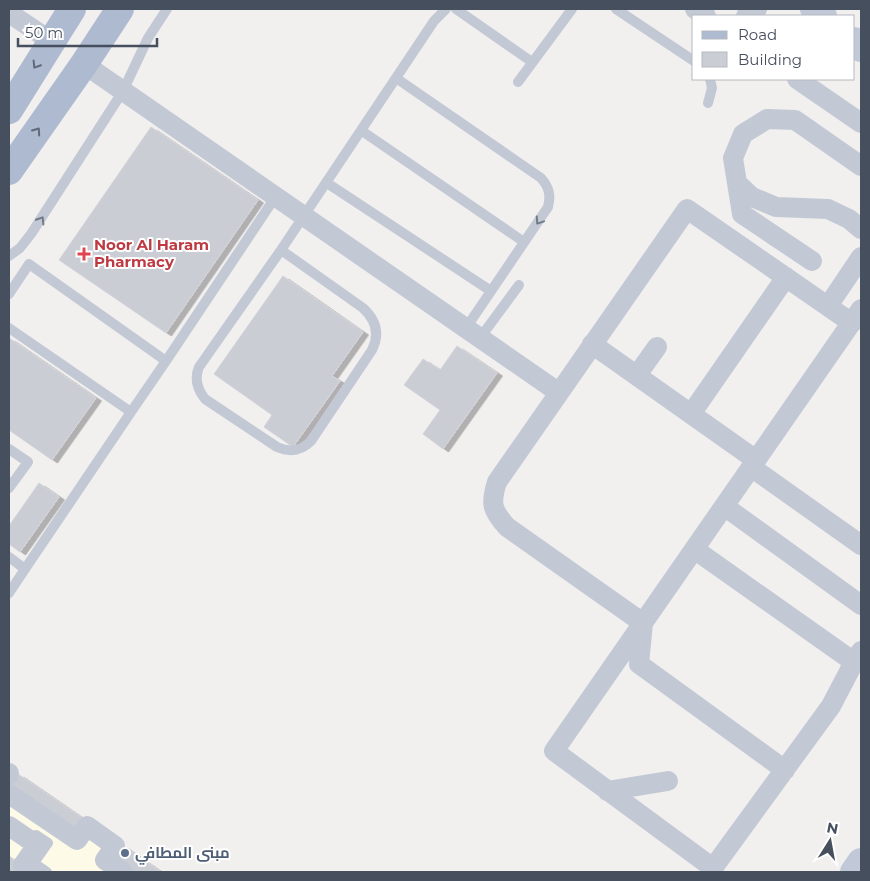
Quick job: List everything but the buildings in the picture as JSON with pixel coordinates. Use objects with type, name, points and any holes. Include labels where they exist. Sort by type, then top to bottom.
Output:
[{"type":"main road","points":[[9,110],[72,9]]},
{"type":"main road","points":[[9,170],[84,64],[120,9]]},
{"type":"street","points":[[9,13],[51,41]]},
{"type":"street","points":[[84,64],[558,392]]},
{"type":"street","points":[[799,80],[861,123]]},
{"type":"street","points":[[812,261],[742,214],[733,158],[743,134],[767,119],[795,120],[861,166]]},
{"type":"street","points":[[737,183],[752,198],[776,208],[828,209],[848,219],[861,229]]},
{"type":"street","points":[[643,623],[507,527],[495,514],[492,496],[496,482],[687,209],[828,306],[856,316],[694,549],[643,623],[554,751],[713,868],[831,706],[858,657],[694,549]]},
{"type":"street","points":[[828,306],[861,256]]},
{"type":"street","points":[[691,414],[786,277]]},
{"type":"street","points":[[592,344],[691,414],[861,545]]},
{"type":"street","points":[[637,375],[657,347]]},
{"type":"street","points":[[724,506],[861,605]]},
{"type":"street","points":[[643,623],[639,664],[785,770]]},
{"type":"street","points":[[607,791],[668,780]]},
{"type":"street","points":[[9,794],[77,840],[87,826],[115,846],[105,860],[123,872]]},
{"type":"street","points":[[9,826],[37,845],[23,865],[34,872]]},
{"type":"street","points":[[854,872],[861,862]]},
{"type":"lane","points":[[9,256],[20,248],[31,234],[123,91],[148,38],[167,9]]},
{"type":"lane","points":[[281,250],[363,308],[372,318],[376,330],[375,344],[372,350],[311,440],[296,451],[277,447],[205,399],[196,380],[199,367],[281,250],[305,216],[434,21],[446,9]]},
{"type":"lane","points":[[456,9],[532,62]]},
{"type":"lane","points":[[518,82],[571,9]]},
{"type":"lane","points":[[616,9],[692,61]]},
{"type":"lane","points":[[396,78],[541,178],[548,188],[550,201],[548,207],[491,291],[473,333]]},
{"type":"lane","points":[[708,102],[712,88],[710,80]]},
{"type":"lane","points":[[362,131],[524,242]]},
{"type":"lane","points":[[327,183],[491,291]]},
{"type":"lane","points":[[9,593],[276,196]]},
{"type":"lane","points":[[9,294],[29,264],[166,361]]},
{"type":"lane","points":[[473,333],[519,284]]},
{"type":"lane","points":[[9,328],[131,412]]},
{"type":"lane","points":[[9,449],[28,462],[9,488]]},
{"type":"lane","points":[[9,557],[25,570]]},
{"type":"lane","points":[[9,802],[79,851],[89,837],[105,848],[95,862],[109,872]]},
{"type":"lane","points":[[9,817],[48,843],[34,863],[48,872]]},
{"type":"shaded area","points":[[9,768],[161,872],[9,872]]},
{"type":"place","name":"Noor Al Haram Pharmacy","points":[[84,254]]},
{"type":"place","name":"مبنى المطافي","points":[[125,853]]}]
